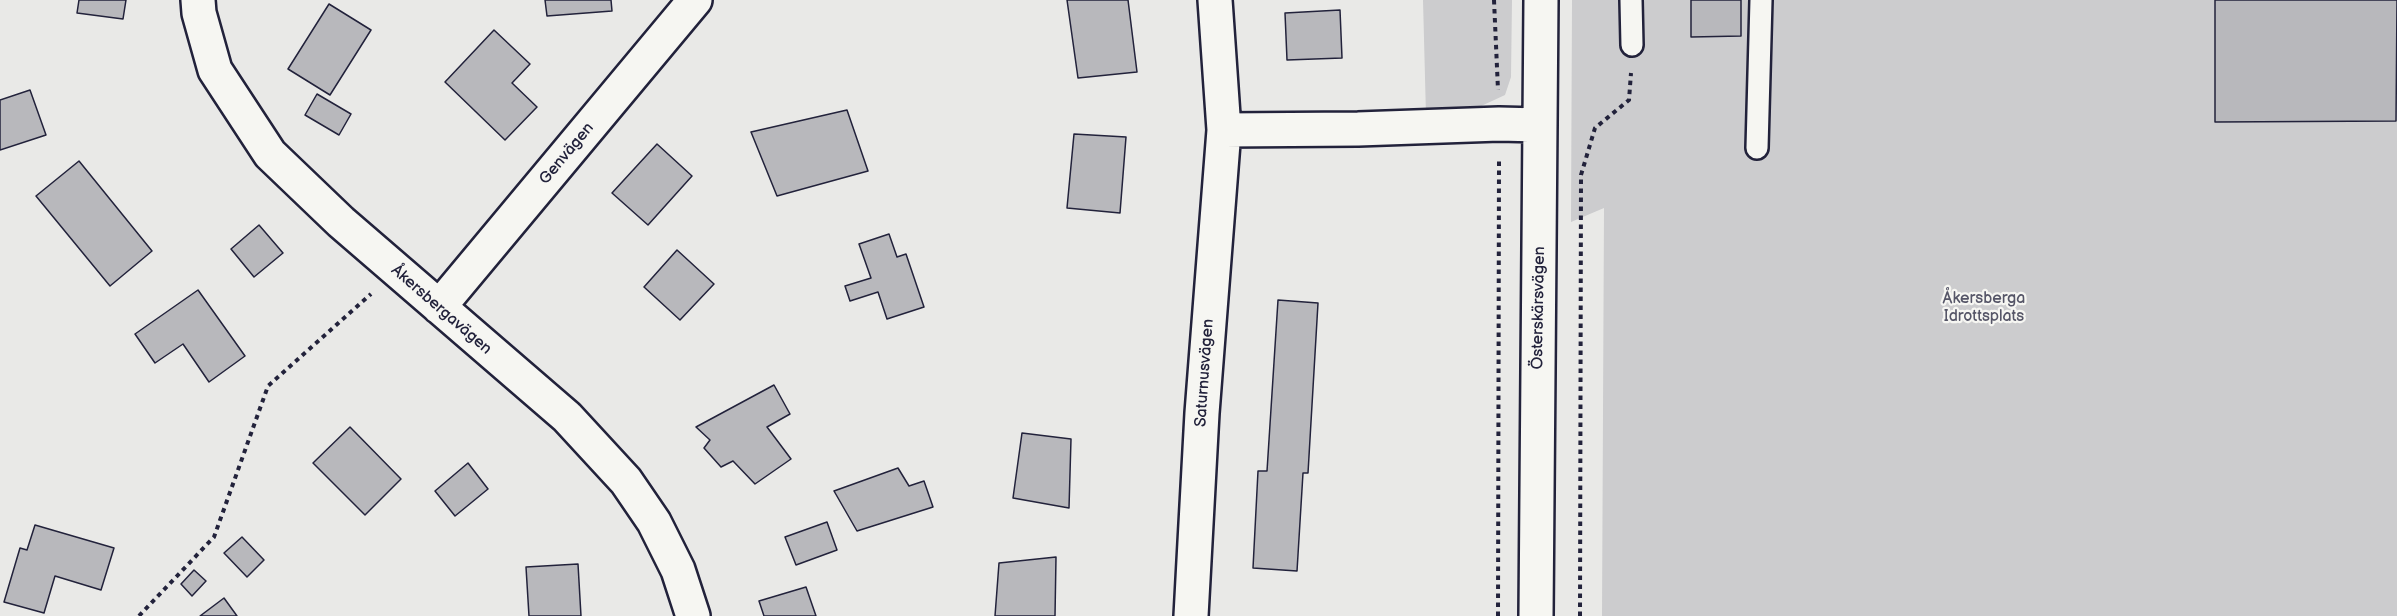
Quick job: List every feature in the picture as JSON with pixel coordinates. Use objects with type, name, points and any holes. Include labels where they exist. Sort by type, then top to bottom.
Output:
[{"type":"street","name":"Åkersbergavägen","points":[[198,0],[199,13],[214,70],[270,154],[341,222],[567,417],[626,481],[654,522],[678,570],[693,616]]},
{"type":"street","name":"Genvägen","points":[[439,308],[695,0]]},
{"type":"street","name":"Saturnusvägen","points":[[1191,616],[1202,413],[1224,130],[1215,0]]},
{"type":"street","name":"Österskärsvägen","points":[[1536,616],[1541,0]]},
{"type":"street","points":[[1224,130],[1539,125]]},
{"type":"lane","points":[[1631,0],[1632,45]]},
{"type":"lane","points":[[1757,148],[1761,0]]},
{"type":"path","points":[[1494,0],[1499,124],[1498,616]]},
{"type":"path","points":[[1580,616],[1581,175],[1595,128],[1629,100],[1632,45]]},
{"type":"path","points":[[140,616],[214,537],[268,386],[397,270]]},
{"type":"green space","points":[[1423,0],[1512,0],[1511,77],[1505,95],[1466,113],[1426,116]]},
{"type":"green space","name":"Åkersberga Idrottsplats","points":[[1572,0],[2397,0],[2397,616],[1602,616],[1604,208],[1571,222]]},
{"type":"building","points":[[79,0],[126,0],[123,19],[77,13]]},
{"type":"building","points":[[545,0],[611,0],[612,11],[547,16]]},
{"type":"building","points":[[1067,0],[1128,0],[1137,72],[1078,78]]},
{"type":"building","points":[[1691,0],[1741,0],[1741,36],[1691,37]]},
{"type":"building","points":[[2215,0],[2397,0],[2396,121],[2215,122]]},
{"type":"building","points":[[329,4],[371,30],[330,95],[288,69]]},
{"type":"building","points":[[1340,10],[1342,58],[1287,60],[1285,13]]},
{"type":"building","points":[[494,30],[530,64],[512,83],[537,107],[505,140],[445,82]]},
{"type":"building","points":[[30,90],[46,135],[0,150],[0,100]]},
{"type":"building","points":[[317,94],[351,114],[339,135],[305,115]]},
{"type":"building","points":[[847,110],[868,171],[777,196],[751,132]]},
{"type":"building","points":[[1074,134],[1126,137],[1120,213],[1067,208]]},
{"type":"building","points":[[657,144],[692,176],[648,225],[612,193]]},
{"type":"building","points":[[79,161],[152,251],[110,286],[36,196]]},
{"type":"building","points":[[259,225],[283,253],[254,277],[231,249]]},
{"type":"building","points":[[889,234],[897,257],[906,254],[924,307],[887,319],[878,292],[850,301],[845,286],[871,278],[859,244]]},
{"type":"building","points":[[677,250],[714,284],[680,320],[644,287]]},
{"type":"building","points":[[198,290],[245,356],[209,382],[183,344],[155,363],[135,334]]},
{"type":"building","points":[[1278,300],[1318,303],[1308,473],[1303,473],[1297,571],[1253,568],[1258,471],[1267,471]]},
{"type":"building","points":[[774,385],[790,414],[767,427],[791,459],[755,484],[733,461],[721,467],[704,448],[710,440],[696,427]]},
{"type":"building","points":[[350,427],[401,479],[365,515],[313,463]]},
{"type":"building","points":[[1022,433],[1071,439],[1069,508],[1013,498]]},
{"type":"building","points":[[468,463],[488,489],[455,516],[435,491]]},
{"type":"building","points":[[898,468],[909,486],[924,481],[933,507],[857,531],[834,491]]},
{"type":"building","points":[[827,522],[837,550],[796,565],[785,537]]},
{"type":"building","points":[[35,525],[114,548],[101,590],[55,576],[44,613],[4,602],[20,548],[27,550]]},
{"type":"building","points":[[242,537],[264,560],[247,577],[224,553]]},
{"type":"building","points":[[1056,557],[1055,616],[995,616],[999,563]]},
{"type":"building","points":[[578,564],[581,616],[529,616],[526,567]]},
{"type":"building","points":[[194,570],[206,581],[192,596],[181,584]]},
{"type":"building","points":[[806,587],[816,616],[764,616],[759,601]]},
{"type":"building","points":[[224,598],[237,616],[200,616]]}]
